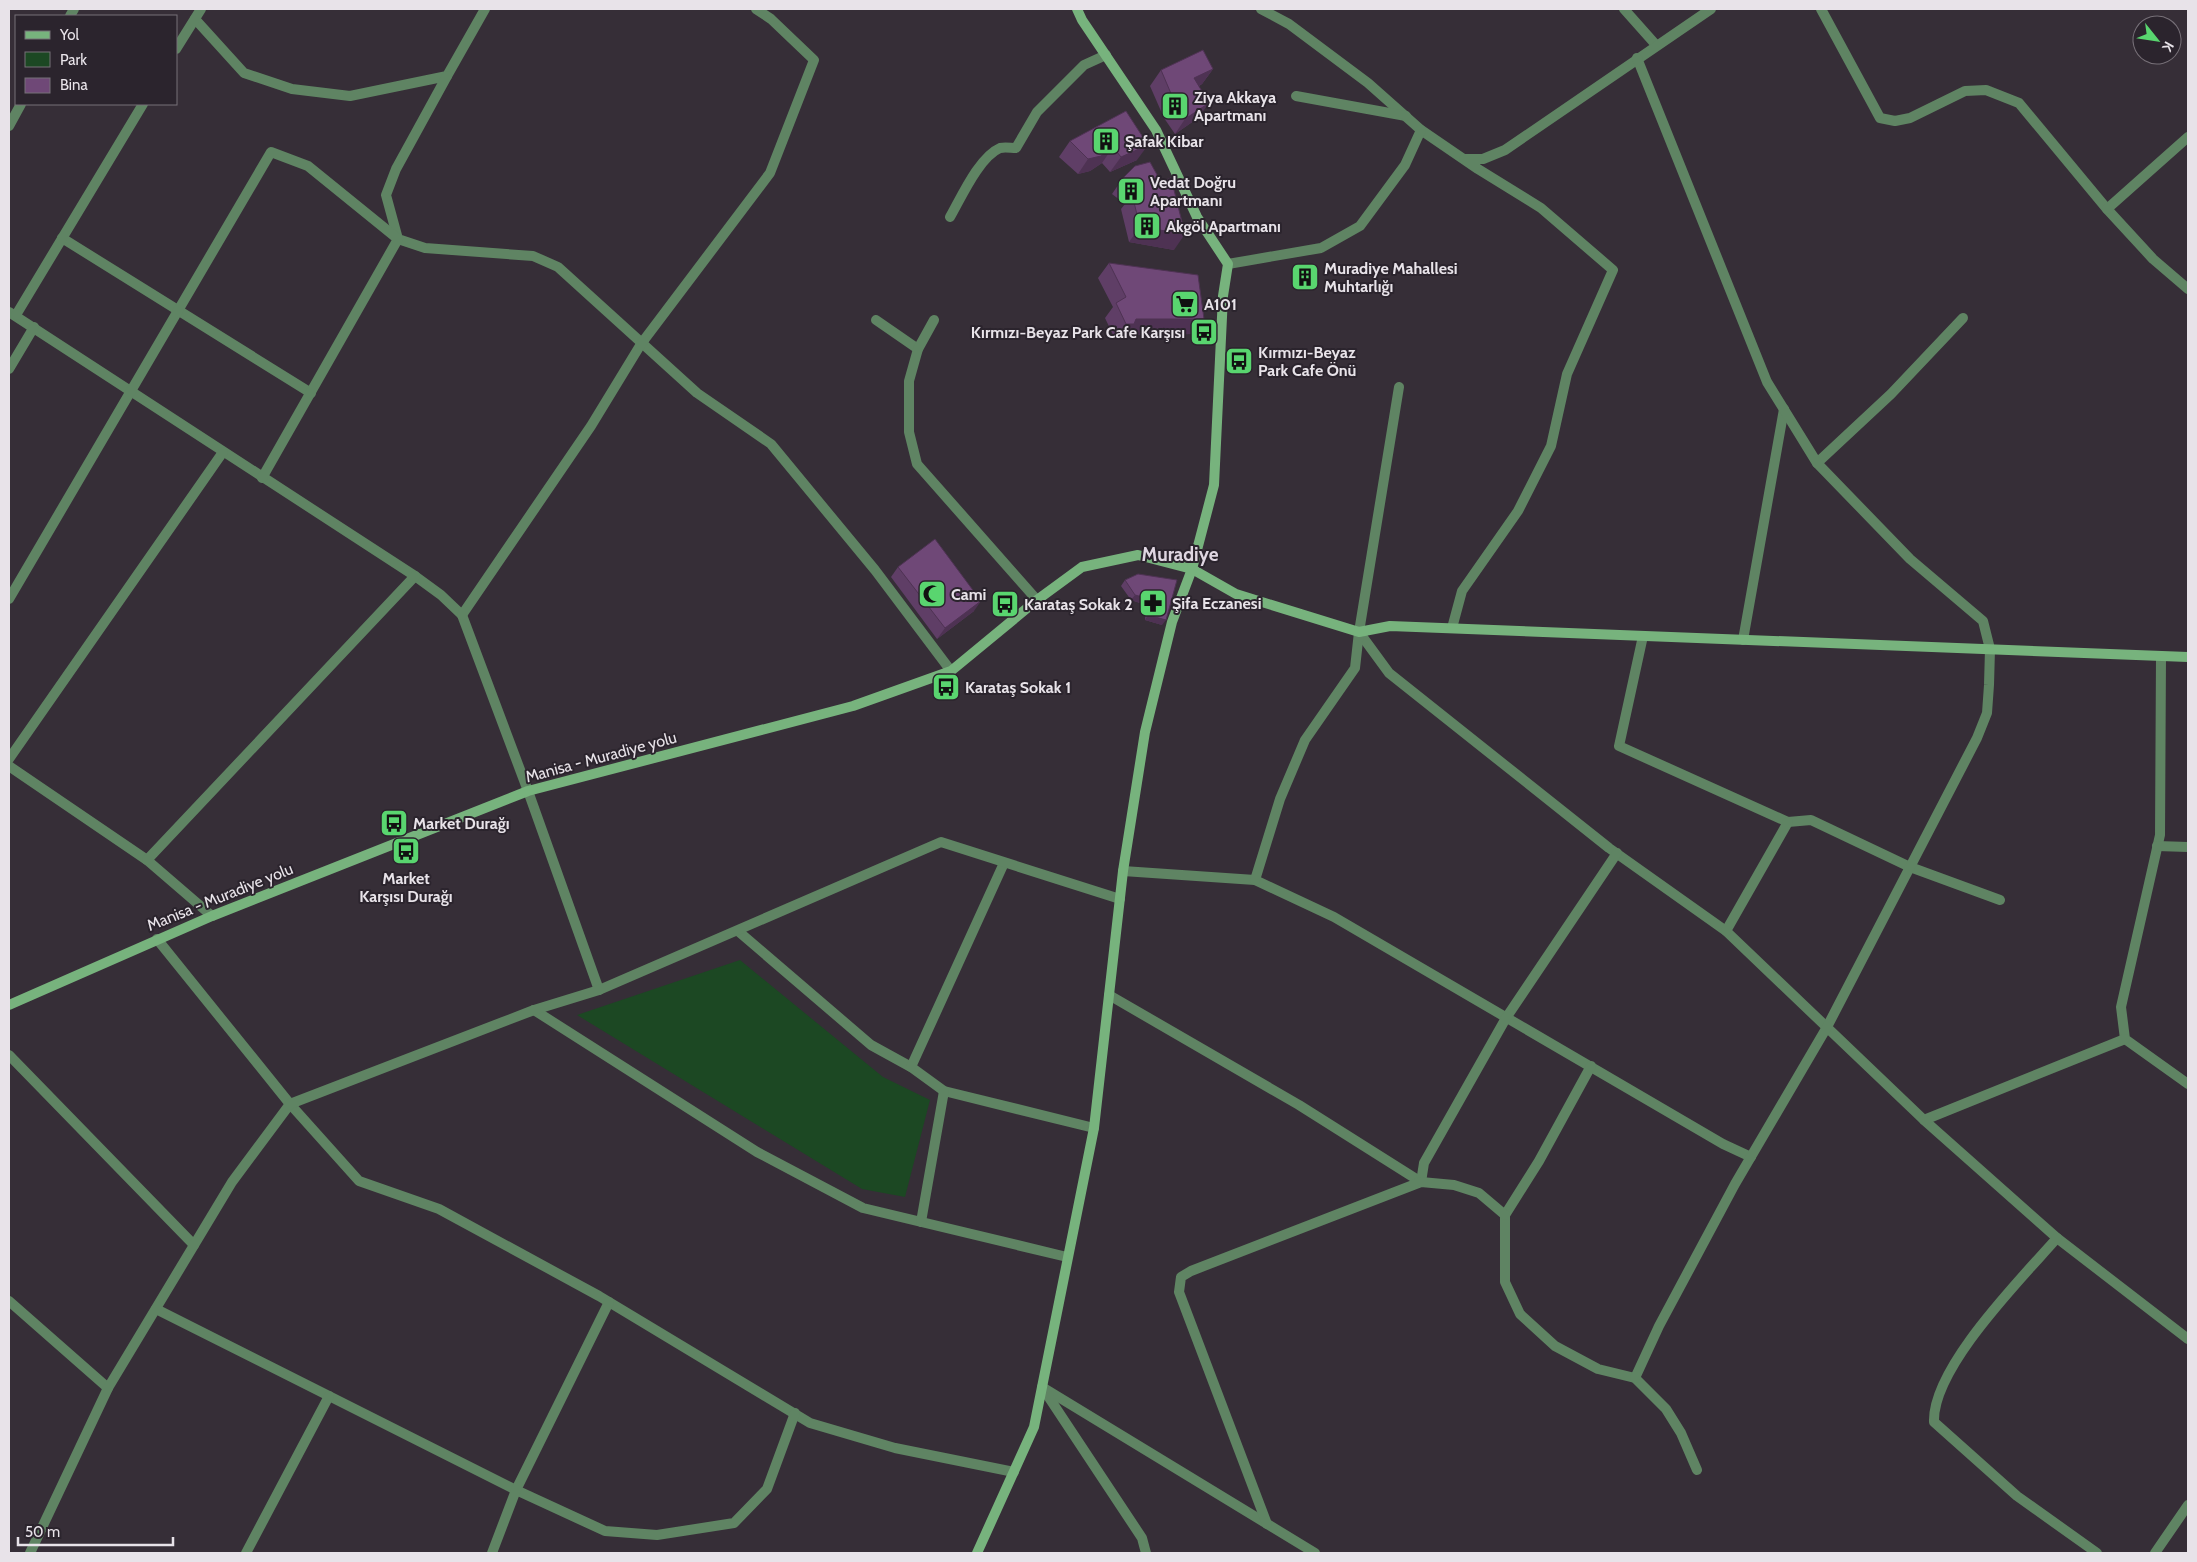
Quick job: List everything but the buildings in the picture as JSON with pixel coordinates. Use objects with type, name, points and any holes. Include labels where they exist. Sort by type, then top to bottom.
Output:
[{"type":"main road","points":[[977,1553],[1034,1426],[1094,1128],[1123,871],[1145,732],[1172,622],[1192,569],[1214,485],[1223,296],[1228,264],[1197,217],[1156,130],[1082,20],[1077,9]]},
{"type":"main road","name":"Manisa - Muradiye yolu","points":[[9,1005],[212,916],[528,791],[852,706],[952,671],[1037,600],[1082,567],[1138,555],[1192,569],[1236,594],[1359,632]]},
{"type":"main road","points":[[1359,632],[1390,626],[2188,657]]},
{"type":"street","points":[[178,47],[201,9]]},
{"type":"street","points":[[262,478],[398,239],[386,195],[396,169],[485,9]]},
{"type":"street","points":[[462,615],[591,426],[641,344],[770,173],[814,60],[771,18],[756,9]]},
{"type":"street","points":[[1261,9],[1289,24],[1368,83],[1421,130],[1541,208],[1613,270],[1567,374],[1550,446],[1518,511],[1462,591],[1452,628]]},
{"type":"street","points":[[1624,9],[1656,45]]},
{"type":"street","points":[[1685,25],[1693,9]]},
{"type":"street","points":[[1463,159],[1483,160],[1505,150],[1711,9]]},
{"type":"street","points":[[1821,9],[1880,118],[1895,121],[1910,118],[1965,91],[1986,90],[2019,103],[2032,115],[2107,209],[2153,259],[2188,289]]},
{"type":"street","points":[[195,19],[244,73],[292,89],[350,96],[447,76]]},
{"type":"street","points":[[950,217],[976,173],[992,153],[1002,148],[1016,148],[1037,112],[1084,65],[1106,55]]},
{"type":"street","points":[[1635,1378],[1659,1326],[1751,1157],[1827,1027],[1977,738],[1987,713],[1990,650],[1983,621],[1910,559],[1817,463],[1767,382],[1637,58]]},
{"type":"street","points":[[1296,96],[1406,116]]},
{"type":"street","points":[[9,126],[20,105]]},
{"type":"street","points":[[142,105],[62,238],[12,313],[262,478],[415,576],[441,595],[462,615],[528,791],[599,990]]},
{"type":"street","points":[[1228,264],[1320,248],[1360,226],[1405,165],[1421,130]]},
{"type":"street","points":[[2107,209],[2188,137]]},
{"type":"street","points":[[9,599],[271,152],[308,166],[398,239],[425,248],[533,256],[558,267],[641,344],[697,392],[770,444],[875,570],[952,671]]},
{"type":"street","points":[[62,238],[311,393]]},
{"type":"street","points":[[1817,463],[1891,394],[1963,318]]},
{"type":"street","points":[[876,320],[918,349]]},
{"type":"street","points":[[934,320],[918,349],[909,380],[908,432],[917,464],[1037,600]]},
{"type":"street","points":[[9,369],[34,327]]},
{"type":"street","points":[[1255,880],[1280,799],[1305,740],[1356,668],[1359,632],[1398,387]]},
{"type":"street","points":[[1743,640],[1784,409]]},
{"type":"street","points":[[9,759],[224,452]]},
{"type":"street","points":[[147,860],[415,576]]},
{"type":"street","points":[[1359,632],[1389,673],[1617,853],[1726,931],[1924,1120],[2057,1238],[2188,1339]]},
{"type":"street","points":[[1643,636],[1619,746],[1788,822],[1811,820],[1910,867],[2000,900]]},
{"type":"street","points":[[2161,656],[2160,826],[2158,846],[2121,1007],[2126,1039],[2188,1084]]},
{"type":"street","points":[[9,766],[147,860],[212,916]]},
{"type":"street","points":[[1726,931],[1788,822]]},
{"type":"street","points":[[30,1553],[108,1388],[232,1182],[290,1104],[534,1010],[599,990],[941,842],[1120,898]]},
{"type":"street","points":[[2158,846],[2188,847]]},
{"type":"street","points":[[1420,1182],[1424,1163],[1506,1018],[1617,853]]},
{"type":"street","points":[[911,1067],[1004,863]]},
{"type":"street","points":[[1123,871],[1255,880],[1334,917],[1723,1144],[1751,1157]]},
{"type":"street","points":[[738,931],[870,1045],[911,1067],[944,1091],[1094,1128]]},
{"type":"street","points":[[157,939],[290,1104],[359,1181],[439,1209],[609,1302],[810,1423],[895,1448],[1014,1472]]},
{"type":"street","points":[[1109,995],[1299,1106],[1420,1182]]},
{"type":"street","points":[[534,1010],[757,1152],[863,1208],[1068,1257]]},
{"type":"street","points":[[1924,1120],[2126,1039]]},
{"type":"street","points":[[9,1055],[194,1245]]},
{"type":"street","points":[[1590,1066],[1538,1161],[1505,1215],[1505,1282],[1520,1314],[1555,1346],[1598,1369],[1635,1378],[1666,1409],[1681,1433],[1698,1470]]},
{"type":"street","points":[[921,1222],[944,1091]]},
{"type":"street","points":[[1267,1524],[1179,1292],[1181,1277],[1191,1271],[1420,1182],[1454,1185],[1478,1193],[1505,1215]]},
{"type":"street","points":[[2057,1238],[1982,1324],[1951,1372],[1938,1397],[1934,1408],[1934,1422],[2017,1496],[2097,1553]]},
{"type":"street","points":[[9,1301],[108,1388]]},
{"type":"street","points":[[492,1553],[516,1490],[609,1302]]},
{"type":"street","points":[[156,1308],[516,1490],[605,1531],[657,1535],[734,1524],[767,1489],[795,1413]]},
{"type":"street","points":[[1042,1387],[1315,1553]]},
{"type":"street","points":[[1042,1387],[1142,1538],[1146,1553]]},
{"type":"street","points":[[246,1553],[329,1396]]},
{"type":"street","points":[[2154,1553],[2188,1505]]},
{"type":"green space","points":[[740,960],[883,1077],[930,1100],[905,1197],[862,1189],[577,1015]]},
{"type":"place","name":"Ziya Akkaya Apartmanı","points":[[1175,106]]},
{"type":"place","name":"Şafak Kibar","points":[[1106,141]]},
{"type":"place","name":"Vedat Doğru Apartmanı","points":[[1131,191]]},
{"type":"place","name":"Akgöl Apartmanı","points":[[1147,226]]},
{"type":"place","name":"Muradiye Mahallesi Muhtarlığı","points":[[1305,277]]},
{"type":"place","name":"A101","points":[[1185,304]]},
{"type":"place","name":"Kırmızı-Beyaz Park Cafe Karşısı","points":[[1204,332]]},
{"type":"place","name":"Kırmızı-Beyaz Park Cafe Önü","points":[[1239,361]]},
{"type":"place","name":"Cami","points":[[932,594]]},
{"type":"place","name":"Şifa Eczanesi","points":[[1153,603]]},
{"type":"place","name":"Karataş Sokak 2","points":[[1005,604]]},
{"type":"place","name":"Karataş Sokak 1","points":[[946,687]]},
{"type":"place","name":"Market Durağı","points":[[394,823]]},
{"type":"place","name":"Market Karşısı Durağı","points":[[406,851]]},
{"type":"district","name":"Muradiye","points":[[1180,554]]}]
